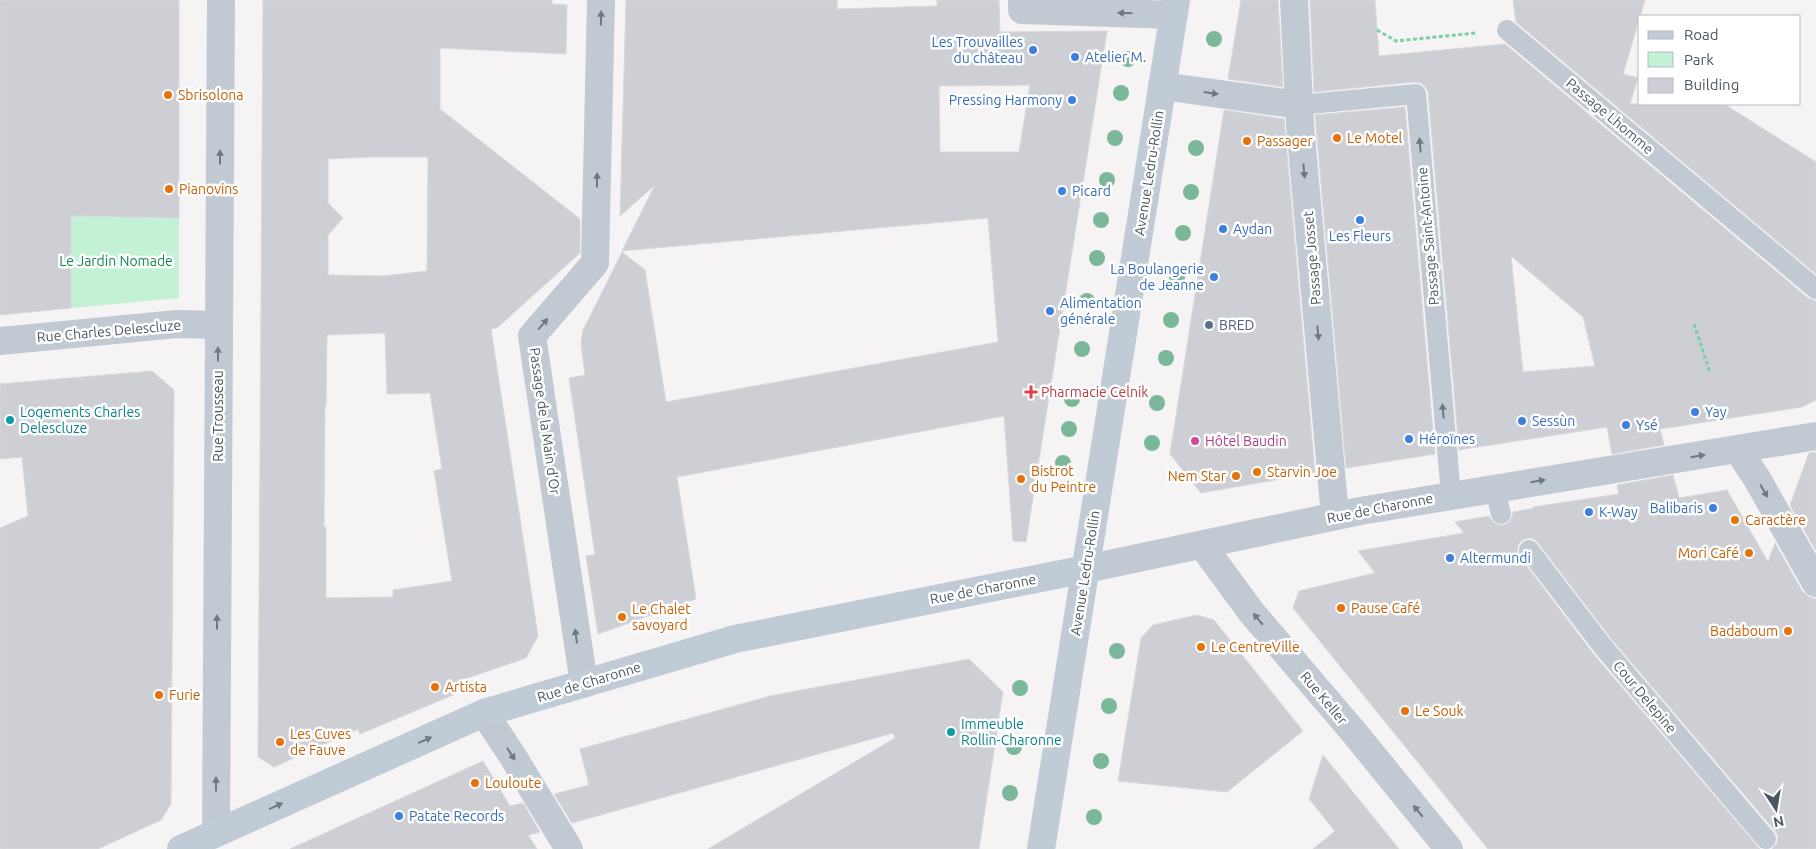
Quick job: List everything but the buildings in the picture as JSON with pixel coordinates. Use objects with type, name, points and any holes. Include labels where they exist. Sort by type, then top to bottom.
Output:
[{"type":"street","name":"Rue Trousseau","points":[[216,833],[221,0]]},
{"type":"street","name":"Passage de la Main d'Or","points":[[584,684],[532,336],[595,263],[601,0]]},
{"type":"street","points":[[1022,0],[1022,10],[1175,8]]},
{"type":"street","name":"Passage Josset","points":[[1294,0],[1299,105],[1335,516]]},
{"type":"street","name":"Avenue Ledru-Rollin","points":[[1040,849],[1175,8]]},
{"type":"street","points":[[1162,86],[1299,105]]},
{"type":"street","name":"Rue Charles Delescluze","points":[[0,341],[178,324],[218,325]]},
{"type":"street","name":"Rue de Charonne","points":[[181,849],[484,713],[736,639],[1086,569],[1335,516],[1451,495],[1816,436]]},
{"type":"street","points":[[1738,450],[1756,477],[1816,583]]},
{"type":"street","name":"Rue Keller","points":[[1202,545],[1252,612],[1449,849]]},
{"type":"street","points":[[484,713],[569,849]]},
{"type":"lane","name":"Passage Lhomme","points":[[1507,30],[1816,289]]},
{"type":"lane","name":"Passage Saint-Antoine","points":[[1299,105],[1416,94],[1451,495]]},
{"type":"lane","points":[[1495,488],[1501,514]]},
{"type":"lane","name":"Cour Delepine","points":[[1529,550],[1604,648],[1766,839]]},
{"type":"path","points":[[1377,30],[1396,41],[1507,30]]},
{"type":"path","points":[[1694,324],[1710,373]]},
{"type":"green space","name":"Le Jardin Nomade","points":[[71,216],[179,218],[179,298],[71,308]]},
{"type":"place","name":"Les Trouvailles du château","points":[[1033,50]]},
{"type":"place","name":"Atelier M.","points":[[1075,57]]},
{"type":"place","name":"Sbrisolona","points":[[168,95]]},
{"type":"place","name":"Pressing Harmony","points":[[1072,100]]},
{"type":"place","name":"Le Motel","points":[[1337,138]]},
{"type":"place","name":"Passager","points":[[1247,141]]},
{"type":"place","name":"Pianovins","points":[[169,189]]},
{"type":"place","name":"Picard","points":[[1062,191]]},
{"type":"place","name":"Les Fleurs","points":[[1360,220]]},
{"type":"place","name":"Aydan","points":[[1223,229]]},
{"type":"place","name":"La Boulangerie de Jeanne","points":[[1214,277]]},
{"type":"place","name":"Alimentation générale","points":[[1050,311]]},
{"type":"place","name":"BRED","points":[[1209,325]]},
{"type":"place","name":"Pharmacie Celnik","points":[[1031,392]]},
{"type":"place","name":"Yay","points":[[1695,412]]},
{"type":"place","name":"Logements Charles Delescluze","points":[[10,420]]},
{"type":"place","name":"Sessùn","points":[[1522,421]]},
{"type":"place","name":"Ysé","points":[[1626,425]]},
{"type":"place","name":"Héroïnes","points":[[1409,439]]},
{"type":"place","name":"Hôtel Baudin","points":[[1195,441]]},
{"type":"place","name":"Starvin Joe","points":[[1257,472]]},
{"type":"place","name":"Nem Star","points":[[1236,476]]},
{"type":"place","name":"Bistrot du Peintre","points":[[1021,479]]},
{"type":"place","name":"Balibaris","points":[[1713,508]]},
{"type":"place","name":"K-Way","points":[[1589,512]]},
{"type":"place","name":"Caractère","points":[[1735,520]]},
{"type":"place","name":"Mori Café","points":[[1749,553]]},
{"type":"place","name":"Altermundi","points":[[1450,558]]},
{"type":"place","name":"Pause Café","points":[[1341,608]]},
{"type":"place","name":"Le Chalet savoyard","points":[[622,617]]},
{"type":"place","name":"Badaboum","points":[[1788,631]]},
{"type":"place","name":"Le CentreVille","points":[[1201,647]]},
{"type":"place","name":"Artista","points":[[435,687]]},
{"type":"place","name":"Furie","points":[[159,695]]},
{"type":"place","name":"Le Souk","points":[[1405,711]]},
{"type":"place","name":"Immeuble Rollin-Charonne","points":[[951,732]]},
{"type":"place","name":"Les Cuves de Fauve","points":[[280,742]]},
{"type":"place","name":"Louloute","points":[[475,783]]},
{"type":"place","name":"Patate Records","points":[[399,816]]}]
